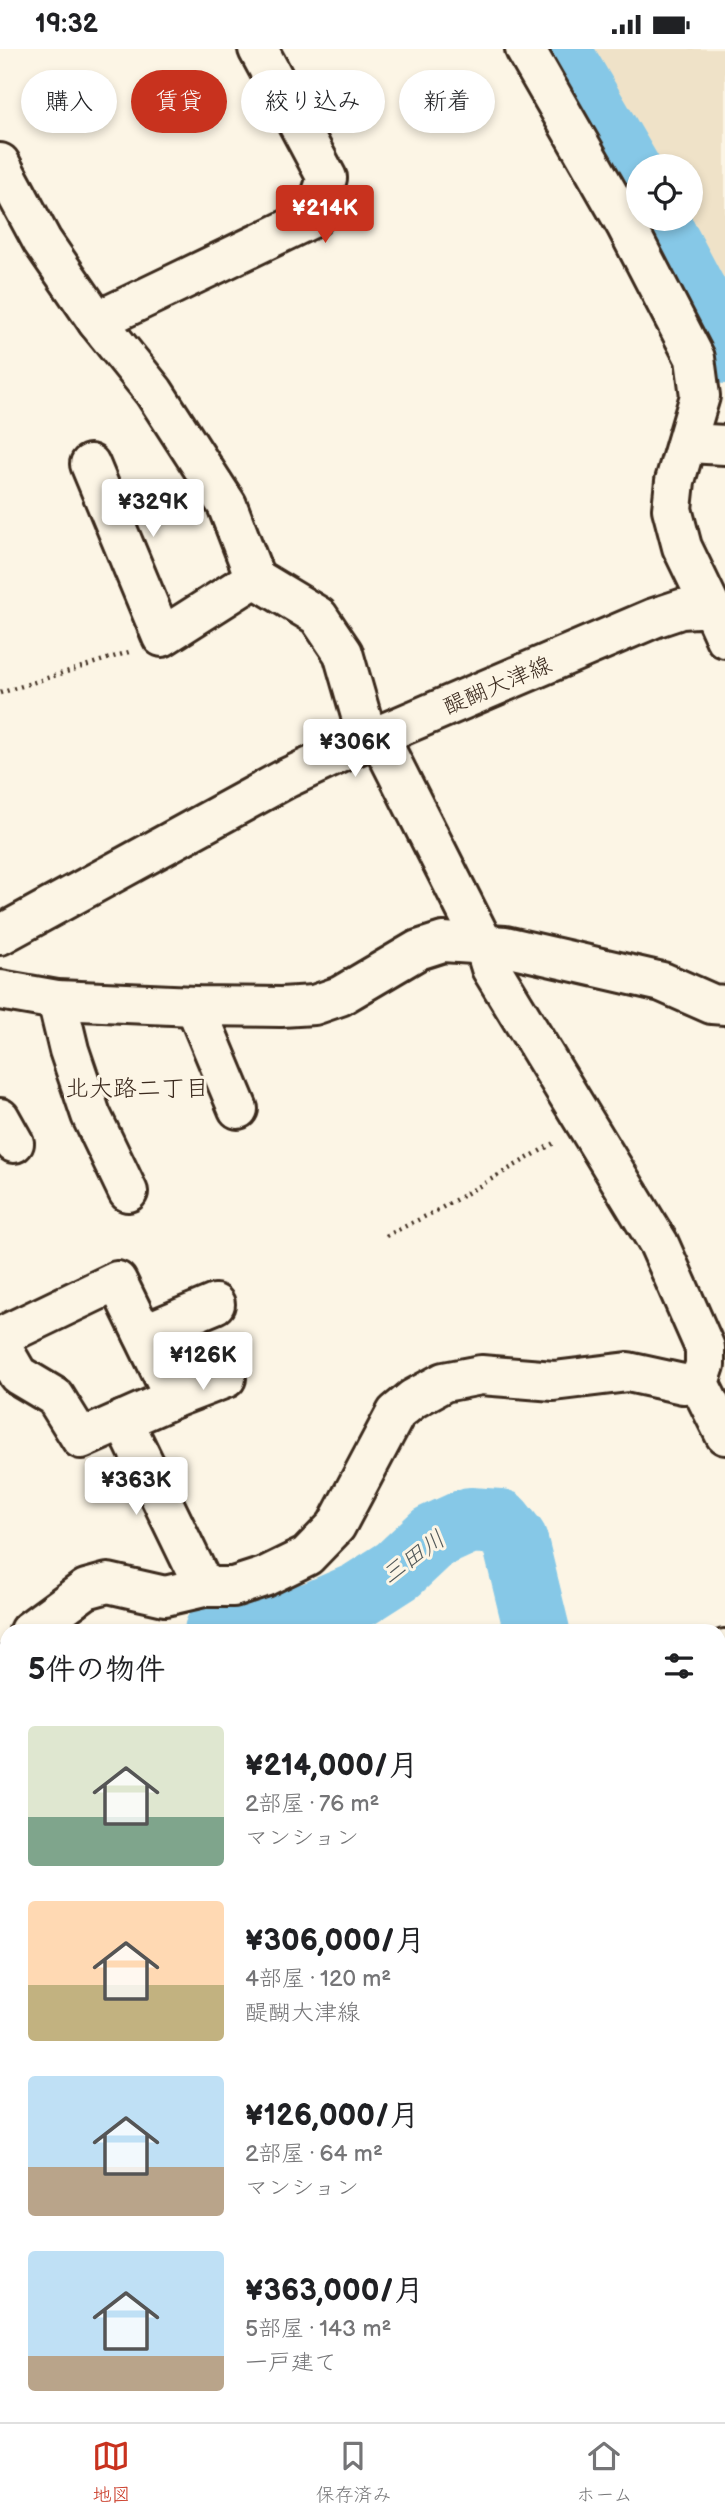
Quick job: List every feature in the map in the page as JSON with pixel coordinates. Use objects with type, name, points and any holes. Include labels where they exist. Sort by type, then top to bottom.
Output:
[{"type":"street","points":[[97,321],[314,217],[327,178],[258,49]]},
{"type":"street","points":[[526,49],[626,225],[695,358],[699,395],[688,443],[675,481],[673,509],[682,547],[718,623]]},
{"type":"street","points":[[0,163],[42,241],[97,321],[154,392],[227,505],[256,578],[318,616],[343,653],[373,738],[484,945],[491,968],[659,1244],[705,1348],[725,1435]]},
{"type":"street","points":[[688,443],[725,445]]},
{"type":"street","points":[[90,464],[162,637],[256,578]]},
{"type":"street","name":"醍醐大津線","points":[[0,935],[286,778],[373,738],[654,618],[681,609],[718,623]]},
{"type":"street","points":[[0,990],[57,1000],[195,1006],[314,1005],[340,996],[418,950],[443,942],[505,946],[662,982],[712,1004],[725,1005]]},
{"type":"street","points":[[57,1000],[69,1050],[91,1115],[128,1192]]},
{"type":"street","points":[[195,1006],[238,1109]]},
{"type":"street","points":[[0,1337],[117,1281],[174,1398]]},
{"type":"street","points":[[143,1334],[215,1304]]},
{"type":"street","points":[[0,1344],[18,1375],[55,1397],[81,1439],[226,1378]]},
{"type":"street","points":[[38,1624],[86,1589],[108,1583],[165,1596],[204,1587],[233,1587],[264,1577],[307,1556],[337,1526],[396,1413],[413,1399],[444,1382],[481,1375],[554,1381],[628,1372],[683,1384],[710,1368]]},
{"type":"street","points":[[123,1420],[204,1587]]},
{"type":"path","points":[[0,692],[135,650],[162,637]]},
{"type":"path","points":[[386,1236],[438,1210],[585,1126]]},
{"type":"shaded area","points":[[578,49],[725,49],[725,299],[687,231],[703,231],[703,154],[644,154]]},
{"type":"waterway","points":[[557,49],[626,167]]},
{"type":"waterway","points":[[661,231],[725,351]]},
{"type":"waterway","name":"三田川","points":[[239,1624],[255,1619],[310,1616],[359,1595],[398,1570],[433,1537],[470,1520],[500,1522],[515,1541],[535,1624]]},
{"type":"district","name":"北大路二丁目","points":[[137,1088]]}]
